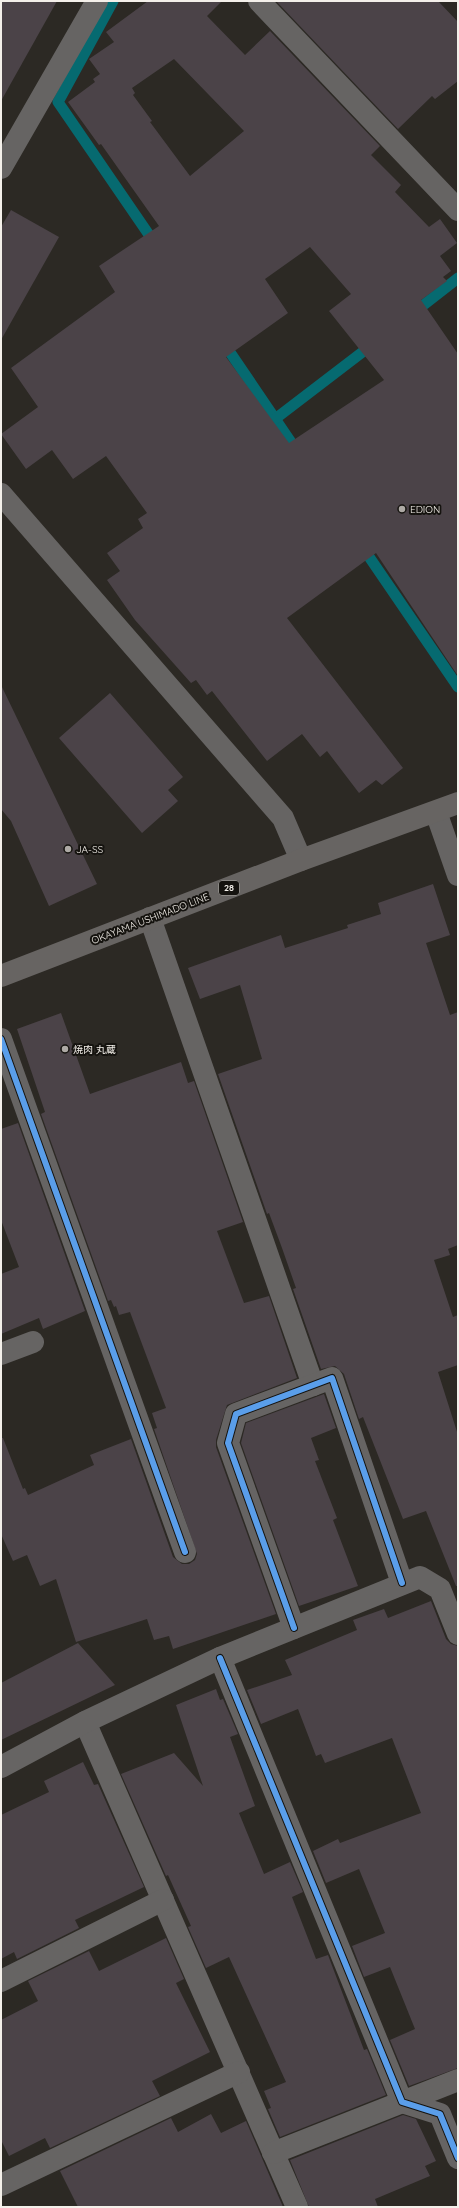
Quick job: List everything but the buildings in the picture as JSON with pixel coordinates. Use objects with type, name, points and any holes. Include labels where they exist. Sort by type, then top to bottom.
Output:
[{"type":"main road","name":"OKAYAMA USHIMADO LINE","points":[[2,971],[150,918],[301,860],[458,803]]},
{"type":"street","points":[[1,168],[97,1]]},
{"type":"street","points":[[259,1],[458,210]]},
{"type":"street","points":[[1,494],[283,818],[301,860]]},
{"type":"street","points":[[436,812],[458,875]]},
{"type":"street","points":[[150,918],[313,1385]]},
{"type":"street","points":[[1,1039],[185,1552]]},
{"type":"street","points":[[1,1354],[33,1342]]},
{"type":"street","points":[[294,1628],[228,1443],[236,1414],[332,1378],[402,1583]]},
{"type":"street","points":[[1,1767],[85,1722],[220,1658],[420,1577],[440,1589],[458,1634]]},
{"type":"street","points":[[220,1658],[402,2102]]},
{"type":"street","points":[[85,1722],[297,2207]]},
{"type":"street","points":[[1,1981],[163,1900]]},
{"type":"street","points":[[1,2185],[239,2072]]},
{"type":"street","points":[[273,2153],[458,2080]]},
{"type":"street","points":[[402,2102],[440,2114],[458,2158]]},
{"type":"waterway","points":[[113,1],[58,102],[156,245]]},
{"type":"waterway","points":[[412,314],[458,278]]},
{"type":"waterway","points":[[223,342],[299,454]]},
{"type":"waterway","points":[[275,419],[373,344]]},
{"type":"waterway","points":[[361,545],[458,687]]},
{"type":"cycle path","points":[[1,1039],[185,1552]]},
{"type":"cycle path","points":[[294,1628],[228,1443],[236,1414],[332,1378],[402,1583]]},
{"type":"cycle path","points":[[220,1658],[402,2102],[440,2114],[458,2158]]},
{"type":"place","name":"EDION","points":[[402,509]]},
{"type":"place","name":"JA-SS","points":[[68,849]]},
{"type":"place","name":"焼肉 丸蔵","points":[[65,1049]]}]
